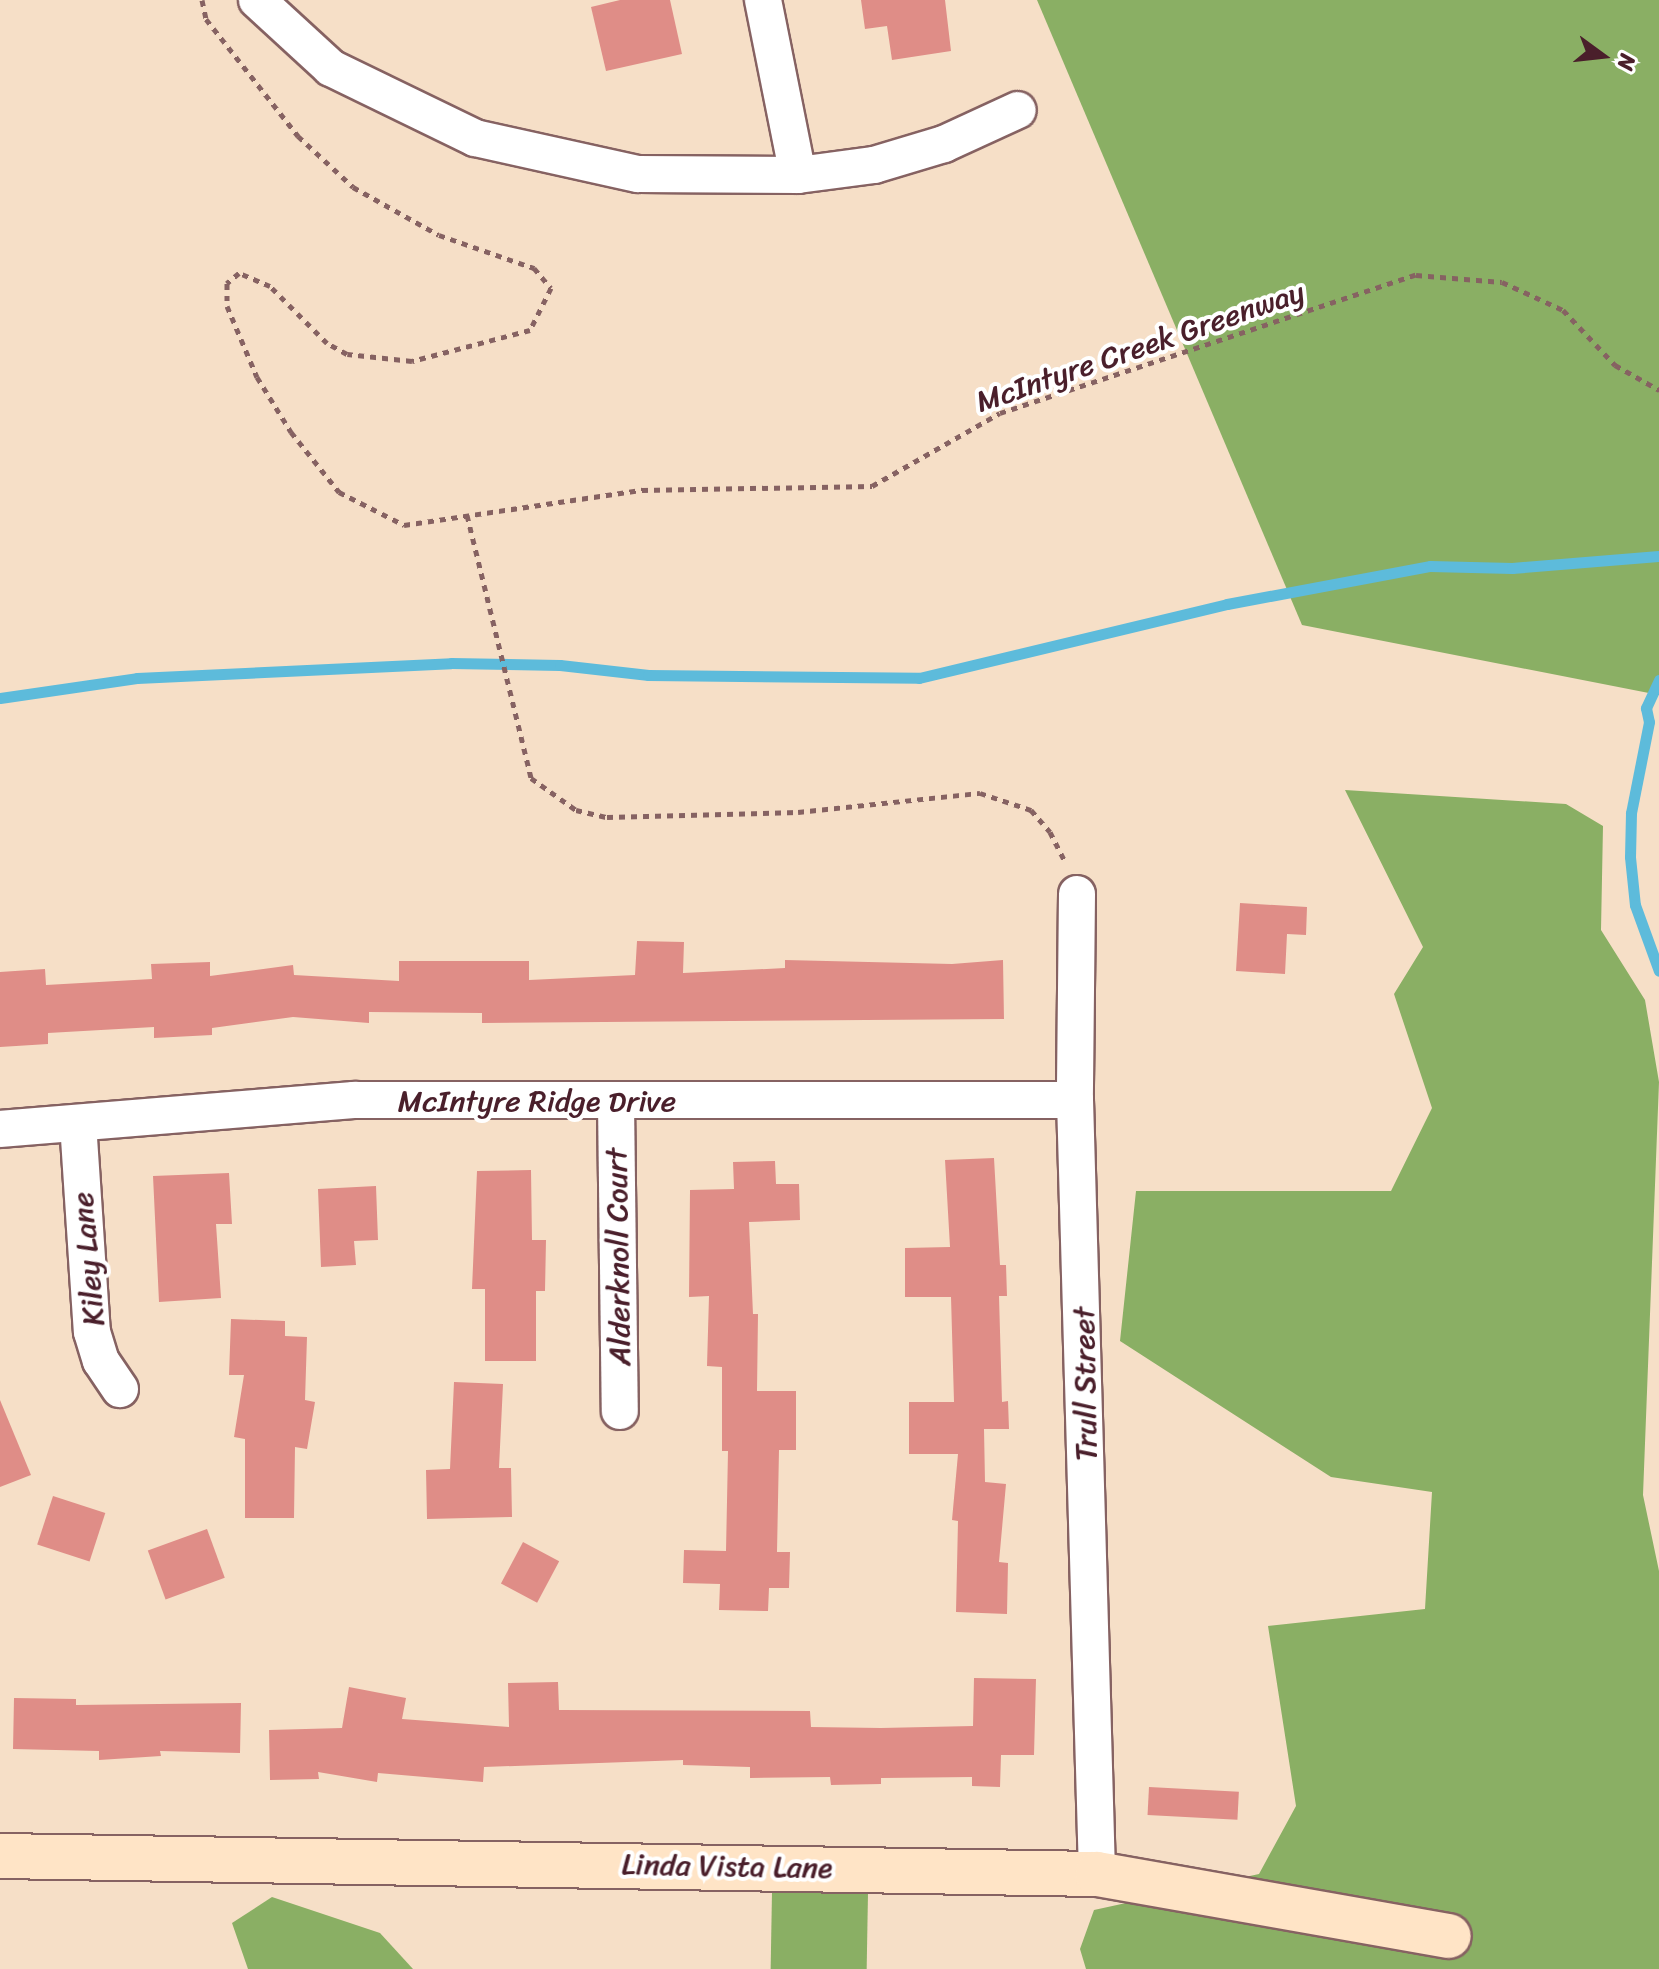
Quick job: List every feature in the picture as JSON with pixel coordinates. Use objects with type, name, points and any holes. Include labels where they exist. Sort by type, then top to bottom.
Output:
[{"type":"street","points":[[257,0],[331,68],[475,138],[638,174],[798,175],[888,161],[944,144],[1018,110]]},
{"type":"street","points":[[763,0],[798,175]]},
{"type":"street","name":"Trull Street","points":[[1077,894],[1075,1100],[1097,1874]]},
{"type":"street","name":"McIntyre Ridge Drive","points":[[0,1129],[354,1100],[1075,1100]]},
{"type":"street","name":"Alderknoll Court","points":[[616,1102],[620,1411]]},
{"type":"street","name":"Kiley Lane","points":[[78,1123],[92,1332],[101,1361],[120,1389]]},
{"type":"street","name":"Linda Vista Lane","points":[[0,1856],[1097,1874],[1449,1936]]},
{"type":"path","name":"McIntyre Creek Greenway","points":[[202,0],[206,19],[298,136],[353,187],[439,235],[534,268],[551,288],[530,330],[412,361],[347,354],[327,343],[270,286],[239,273],[227,283],[227,306],[257,377],[291,432],[339,492],[404,525],[642,490],[872,486],[1000,413],[1416,275],[1502,282],[1563,310],[1615,365],[1659,390]]},
{"type":"path","points":[[467,515],[531,778],[576,810],[607,817],[798,812],[980,793],[1031,810],[1050,832],[1077,894]]},
{"type":"green space","points":[[1037,0],[1659,0],[1659,695],[1302,625]]},
{"type":"green space","points":[[1345,790],[1566,804],[1603,826],[1601,930],[1645,1000],[1659,1082],[1643,1495],[1659,1571],[1659,1969],[1086,1969],[1080,1949],[1094,1910],[1259,1874],[1296,1806],[1268,1626],[1425,1609],[1432,1492],[1331,1477],[1120,1341],[1136,1191],[1391,1191],[1432,1108],[1394,994],[1423,947]]},
{"type":"green space","points":[[772,1892],[868,1894],[867,1969],[771,1969]]},
{"type":"green space","points":[[272,1897],[380,1933],[413,1969],[248,1969],[232,1923]]},
{"type":"building","points":[[620,0],[670,0],[682,54],[606,71],[591,7]]},
{"type":"building","points":[[861,0],[945,0],[951,51],[892,60],[887,26],[865,29]]},
{"type":"building","points":[[1240,903],[1307,907],[1306,935],[1287,934],[1285,974],[1236,971]]},
{"type":"building","points":[[637,941],[684,942],[683,973],[785,968],[785,960],[952,964],[1003,960],[1004,1019],[482,1023],[482,1013],[369,1012],[369,1023],[293,1017],[212,1028],[212,1035],[154,1038],[154,1027],[48,1033],[48,1044],[0,1047],[0,972],[45,969],[46,985],[152,979],[151,964],[210,962],[210,976],[293,965],[294,975],[399,981],[399,961],[529,961],[529,980],[635,975]]},
{"type":"building","points":[[994,1158],[1000,1265],[1006,1265],[1007,1296],[999,1296],[1002,1402],[1008,1401],[1009,1429],[984,1429],[985,1482],[1006,1484],[999,1562],[1008,1563],[1007,1614],[956,1612],[958,1521],[952,1520],[958,1454],[909,1454],[909,1402],[954,1402],[951,1297],[905,1297],[905,1248],[950,1247],[945,1160]]},
{"type":"building","points":[[775,1161],[776,1184],[799,1184],[800,1220],[749,1222],[753,1314],[758,1314],[757,1391],[796,1391],[796,1450],[779,1450],[777,1552],[790,1552],[789,1588],[769,1588],[768,1611],[719,1610],[720,1584],[683,1583],[684,1550],[726,1551],[728,1451],[722,1451],[722,1367],[707,1366],[709,1296],[689,1297],[690,1190],[734,1189],[733,1162]]},
{"type":"building","points":[[531,1170],[532,1240],[546,1240],[545,1291],[536,1291],[536,1361],[485,1361],[485,1289],[472,1289],[477,1171]]},
{"type":"building","points":[[229,1173],[232,1224],[216,1224],[221,1298],[159,1302],[153,1176]]},
{"type":"building","points":[[376,1186],[378,1240],[354,1241],[356,1265],[321,1267],[318,1189]]},
{"type":"building","points":[[231,1319],[285,1321],[285,1336],[307,1337],[305,1400],[315,1402],[307,1449],[295,1447],[294,1518],[245,1518],[245,1439],[234,1437],[244,1375],[229,1375]]},
{"type":"building","points":[[454,1382],[503,1384],[499,1468],[511,1468],[512,1517],[427,1519],[426,1470],[450,1469]]},
{"type":"building","points":[[0,1400],[31,1475],[0,1487]]},
{"type":"building","points":[[53,1496],[105,1513],[90,1561],[37,1545]]},
{"type":"building","points":[[207,1529],[225,1578],[166,1599],[148,1551]]},
{"type":"building","points":[[523,1542],[559,1561],[537,1603],[501,1583]]},
{"type":"building","points":[[974,1678],[1036,1679],[1034,1755],[1001,1755],[1000,1787],[972,1786],[972,1777],[881,1778],[881,1784],[831,1785],[830,1777],[750,1778],[750,1767],[683,1765],[683,1760],[484,1767],[483,1782],[378,1773],[377,1782],[318,1772],[319,1779],[270,1780],[269,1730],[342,1728],[349,1687],[406,1698],[402,1719],[509,1727],[508,1683],[558,1682],[559,1710],[810,1711],[811,1727],[881,1728],[973,1726]]},
{"type":"building","points":[[14,1698],[76,1699],[76,1705],[241,1703],[240,1753],[160,1751],[161,1756],[99,1760],[99,1751],[13,1749]]},
{"type":"building","points":[[1149,1787],[1239,1792],[1237,1820],[1148,1815]]},
{"type":"waterway","points":[[0,698],[137,678],[451,663],[560,665],[648,675],[919,678],[1227,604],[1430,566],[1512,568],[1659,556]]},
{"type":"waterway","points":[[1659,680],[1646,708],[1649,722],[1631,813],[1630,857],[1635,905],[1659,971]]}]
